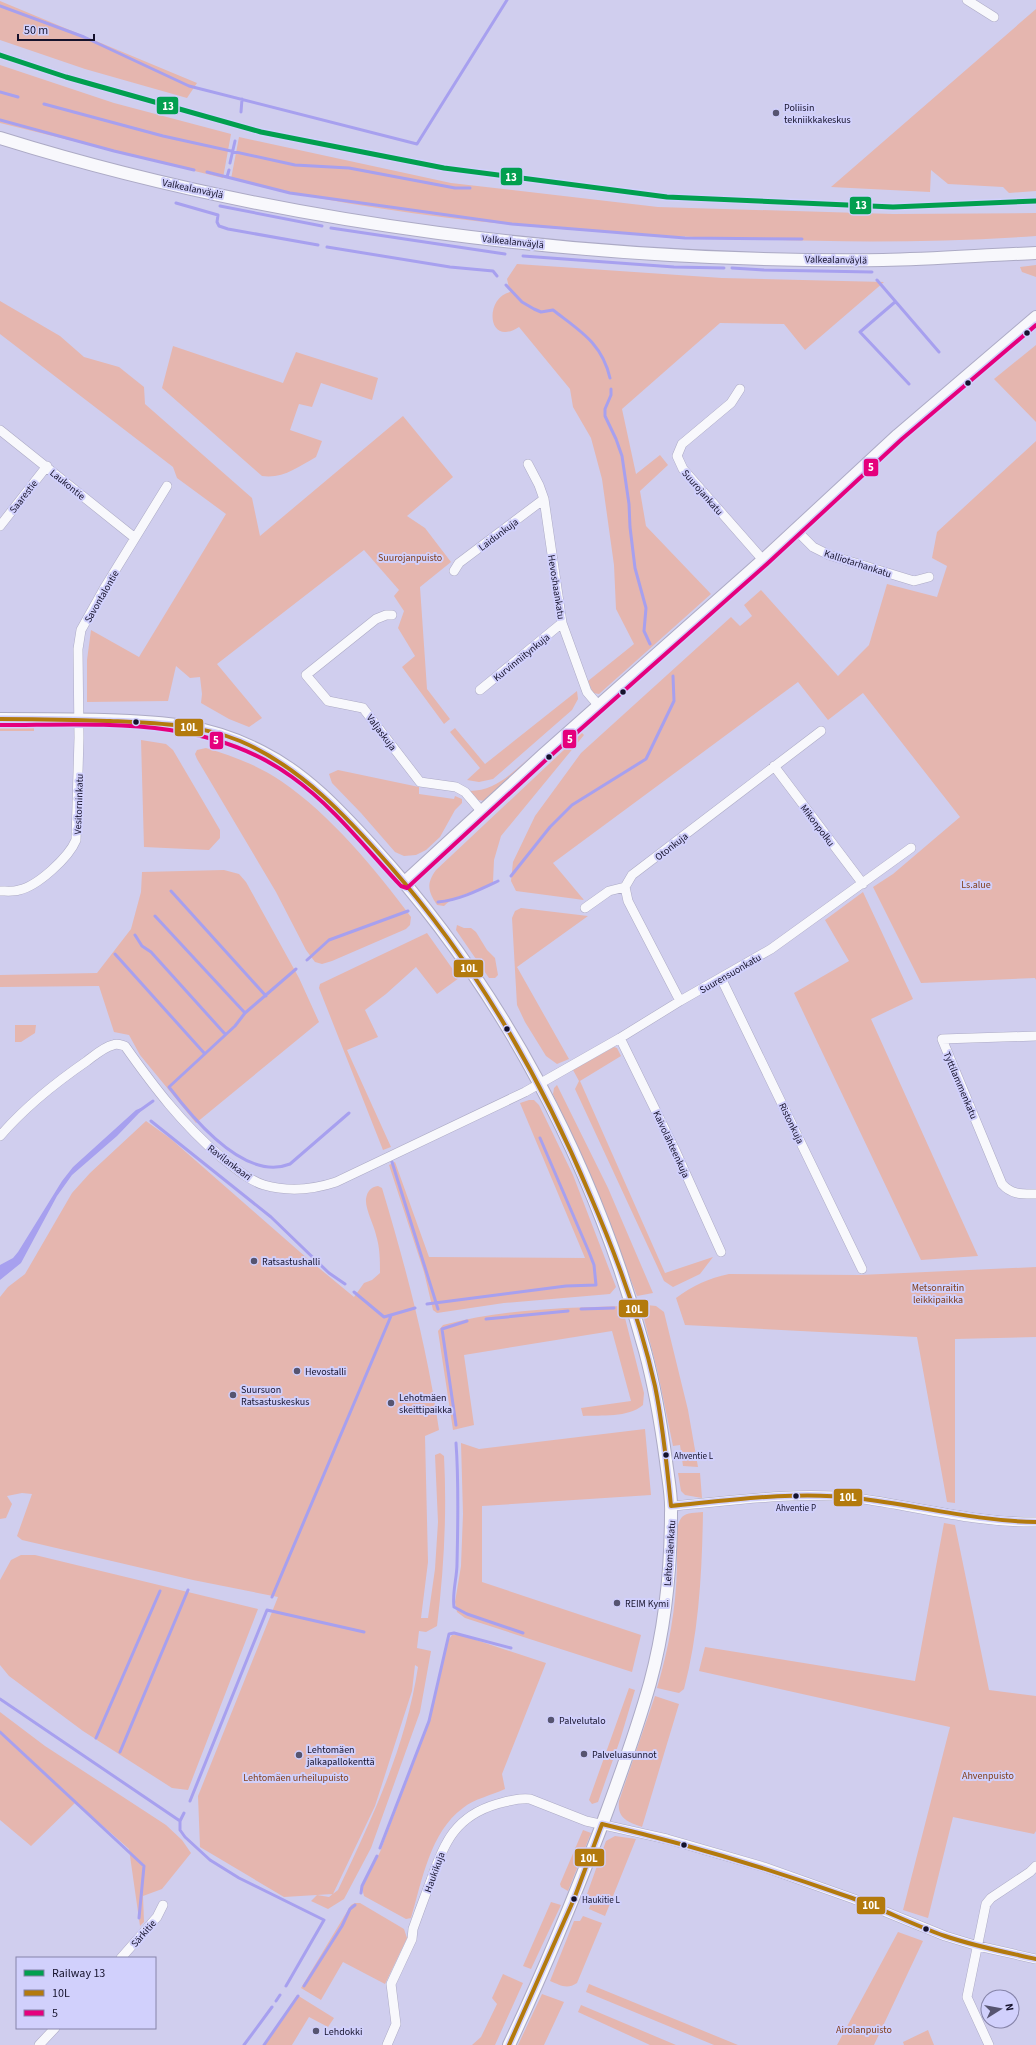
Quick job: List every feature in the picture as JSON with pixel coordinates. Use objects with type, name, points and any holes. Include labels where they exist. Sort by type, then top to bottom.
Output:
[{"type":"street","points":[[967,0],[994,17]]},
{"type":"street","name":"Valkealanväylä","points":[[0,138],[127,174],[230,196],[324,214],[519,242],[670,254],[778,258],[884,260],[1036,253]]},
{"type":"street","points":[[405,882],[763,560],[898,435],[1036,317]]},
{"type":"street","name":"Suurojankatu","points":[[740,389],[731,403],[682,444],[677,456],[683,469],[763,560]]},
{"type":"street","name":"Laukontie","points":[[0,430],[47,466],[135,538]]},
{"type":"street","name":"Hevoshaankatu","points":[[528,464],[539,485],[544,499],[562,623],[587,692],[599,706]]},
{"type":"street","name":"Saarestie","points":[[0,526],[47,466]]},
{"type":"street","name":"Savontalontie","points":[[79,720],[78,649],[81,630],[105,587],[167,486]]},
{"type":"street","name":"Laidunkuja","points":[[454,571],[459,563],[544,499]]},
{"type":"street","name":"Kalliotarhankatu","points":[[795,529],[813,547],[829,555],[914,581],[928,577]]},
{"type":"street","name":"Valjaskuja","points":[[392,615],[386,615],[376,619],[306,675],[328,702],[363,708],[420,782],[461,789],[482,812]]},
{"type":"street","name":"Kurvinniitynkuja","points":[[480,690],[562,623]]},
{"type":"street","name":"Lehtomäenkatu","points":[[0,719],[79,720],[183,725],[219,734],[264,752],[296,773],[322,795],[405,882],[446,934],[476,979],[540,1084],[608,1234],[627,1286],[653,1381],[660,1419],[671,1506],[668,1579],[664,1618],[657,1651],[637,1725],[602,1824],[571,1906],[509,2045]]},
{"type":"street","name":"Vesitorninkatu","points":[[0,891],[19,890],[40,879],[58,863],[75,844],[78,831],[79,720]]},
{"type":"street","name":"Otonkuja","points":[[625,886],[632,875],[821,731]]},
{"type":"street","name":"Mikonpolku","points":[[774,766],[863,884]]},
{"type":"street","name":"Suurensuonkatu","points":[[540,1084],[771,949],[911,848]]},
{"type":"street","points":[[585,908],[609,891],[625,886],[628,901],[680,1001]]},
{"type":"street","name":"Ristonkuja","points":[[721,978],[862,1269]]},
{"type":"street","name":"Tyttilammenkatu","points":[[1036,1036],[942,1039],[1002,1184],[1008,1190],[1018,1194],[1036,1194]]},
{"type":"street","name":"Kaivolähteenkuja","points":[[620,1038],[676,1152],[721,1252]]},
{"type":"street","name":"Ravilankaari","points":[[0,1136],[32,1104],[67,1074],[104,1049],[120,1044],[125,1046],[178,1117],[231,1165],[248,1177],[263,1184],[300,1190],[336,1182],[540,1084]]},
{"type":"street","points":[[671,1506],[776,1497],[829,1496],[856,1498],[1002,1522],[1036,1522]]},
{"type":"street","name":"Haukikuja","points":[[387,2045],[396,2024],[391,1984],[412,1939],[413,1929],[440,1854],[452,1831],[466,1818],[490,1806],[521,1798],[530,1799],[586,1821],[667,1839],[764,1867],[854,1899],[933,1931],[978,1946],[1036,1959]]},
{"type":"street","points":[[989,2045],[967,1997],[986,1904],[991,1898],[1030,1872],[1036,1866]]},
{"type":"street","name":"Särkitie","points":[[122,1957],[157,1917],[163,1905]]},
{"type":"street","points":[[39,2045],[54,2029]]},
{"type":"green space","points":[[0,1],[197,83],[187,98],[85,69],[0,40]]},
{"type":"green space","points":[[1036,9],[1036,191],[1009,193],[1003,187],[948,184],[931,170],[930,192],[831,187]]},
{"type":"green space","points":[[0,65],[114,103],[231,134],[223,178],[0,123]]},
{"type":"green space","points":[[239,137],[451,183],[658,207],[893,214],[1036,213],[1036,236],[993,239],[908,241],[780,240],[694,237],[519,225],[403,212],[345,203],[231,179]]},
{"type":"green space","points":[[517,264],[722,278],[884,282],[805,350],[784,324],[720,323],[622,409],[636,474],[660,455],[668,465],[640,491],[646,526],[711,594],[599,694],[593,693],[588,681],[634,644],[616,609],[614,565],[602,479],[591,438],[573,407],[570,389],[519,327],[508,332],[500,331],[495,327],[493,311],[496,303],[502,296],[510,292],[507,279]]},
{"type":"green space","points":[[1036,265],[1036,277],[1022,272],[1020,267]]},
{"type":"green space","name":"Suurojanpuisto","points":[[0,301],[60,336],[84,357],[119,367],[144,387],[145,404],[252,498],[260,536],[403,416],[453,477],[407,516],[425,528],[451,562],[420,587],[427,689],[450,719],[444,724],[402,667],[415,656],[398,628],[404,611],[394,596],[399,590],[364,550],[217,664],[262,718],[249,727],[229,719],[201,703],[202,694],[200,677],[190,678],[176,666],[168,701],[87,702],[87,660],[91,630],[139,657],[226,514],[177,478],[173,467],[0,334]]},
{"type":"green space","points":[[1036,345],[1036,422],[994,379]]},
{"type":"green space","points":[[173,346],[283,383],[296,352],[378,378],[372,400],[321,383],[312,407],[299,404],[290,430],[322,441],[316,457],[284,474],[277,476],[262,476],[162,388]]},
{"type":"green space","name":"Ls.alue","points":[[1036,441],[1036,980],[1035,978],[921,983],[873,887],[893,874],[960,817],[863,693],[828,720],[798,682],[553,863],[584,900],[516,891],[511,881],[513,862],[535,816],[581,753],[731,617],[740,626],[752,616],[744,605],[761,590],[838,676],[869,645],[887,584],[937,597],[947,566],[932,558],[937,532]]},
{"type":"green space","points":[[577,691],[578,699],[572,710],[493,779],[479,782],[467,780],[480,768],[450,732],[455,728],[485,764]]},
{"type":"green space","points":[[0,726],[34,726],[34,731],[0,731]]},
{"type":"green space","points":[[582,733],[584,735],[501,836],[494,860],[493,882],[483,889],[457,897],[444,906],[437,905],[429,888],[431,879],[436,870]]},
{"type":"green space","points":[[141,740],[166,744],[173,750],[220,830],[220,838],[209,850],[144,847]]},
{"type":"green space","points":[[206,748],[263,770],[299,794],[334,826],[367,862],[411,917],[410,925],[406,929],[332,961],[322,964],[315,962],[306,950],[276,892],[197,759],[195,754],[197,750]]},
{"type":"green space","points":[[532,755],[485,801],[478,800],[470,791],[488,788],[496,784],[511,774]]},
{"type":"green space","points":[[338,770],[419,787],[419,794],[454,799],[455,796],[462,799],[462,803],[455,810],[440,837],[426,850],[416,855],[404,856],[395,852],[332,783],[329,774]]},
{"type":"green space","points":[[224,870],[239,874],[246,882],[299,978],[319,1022],[196,1123],[140,1055],[129,1035],[114,1032],[99,986],[0,987],[0,975],[97,973],[131,929],[141,892],[142,872]]},
{"type":"green space","points":[[863,892],[913,999],[871,1019],[978,1256],[921,1260],[794,993],[849,961],[825,920]]},
{"type":"green space","points":[[521,908],[588,916],[517,967],[569,1059],[557,1064],[546,1056],[525,1022],[517,1005],[512,918],[515,911]]},
{"type":"green space","points":[[457,925],[464,928],[471,928],[476,932],[487,950],[495,958],[498,975],[495,978],[489,978],[456,930]]},
{"type":"green space","points":[[427,933],[459,978],[437,994],[416,967],[386,994],[365,1010],[378,1037],[347,1050],[391,1147],[383,1150],[319,988],[320,984]]},
{"type":"green space","points":[[15,1025],[36,1025],[35,1033],[21,1042],[15,1042]]},
{"type":"green space","points":[[614,1047],[617,1048],[621,1056],[580,1081],[665,1273],[713,1257],[700,1274],[673,1287],[664,1281],[575,1089],[579,1081],[573,1070]]},
{"type":"green space","points":[[557,1085],[608,1188],[653,1293],[637,1296],[599,1196],[553,1094],[554,1088]]},
{"type":"green space","points":[[534,1100],[539,1105],[573,1175],[616,1287],[610,1294],[504,1303],[437,1313],[433,1310],[424,1272],[389,1165],[395,1162],[429,1257],[585,1258],[520,1103]]},
{"type":"green space","name":"Lehtomäen urheilupuisto","points":[[146,1121],[171,1139],[308,1259],[354,1297],[364,1283],[372,1280],[380,1273],[378,1245],[366,1199],[371,1188],[378,1186],[382,1188],[422,1338],[439,1430],[425,1436],[428,1562],[421,1618],[428,1618],[435,1569],[438,1522],[435,1455],[440,1453],[444,1456],[444,1541],[437,1626],[426,1632],[419,1631],[417,1648],[431,1651],[420,1712],[371,1848],[344,1899],[328,1909],[311,1901],[317,1895],[329,1897],[333,1894],[284,1897],[200,1847],[198,1796],[278,1597],[193,1580],[22,1540],[17,1536],[32,1494],[22,1493],[7,1496],[12,1504],[6,1518],[0,1519],[0,1297],[8,1287],[25,1274],[72,1193],[90,1173]],"holes":[[[415,1665],[418,1667],[413,1696],[386,1782],[338,1890],[333,1894],[375,1806],[412,1691]]]},
{"type":"green space","name":"Metsonraitin leikkipaikka","points":[[1036,1267],[1036,1337],[955,1339],[955,1503],[947,1502],[917,1337],[685,1325],[676,1298],[701,1283],[729,1274],[860,1275]]},
{"type":"green space","points":[[647,1305],[656,1306],[664,1312],[688,1410],[698,1467],[683,1466],[680,1445],[673,1446],[658,1373],[641,1307]]},
{"type":"green space","points":[[622,1306],[644,1393],[643,1405],[630,1412],[622,1414],[583,1416],[581,1408],[631,1401],[612,1331],[464,1355],[474,1425],[453,1430],[438,1331],[443,1325],[510,1312]]},
{"type":"green space","points":[[645,1429],[651,1495],[482,1506],[482,1582],[641,1635],[632,1672],[465,1618],[457,1612],[455,1602],[461,1566],[463,1514],[461,1443],[479,1449]]},
{"type":"green space","points":[[678,1473],[700,1473],[702,1498],[685,1495],[681,1491]]},
{"type":"green space","points":[[703,1512],[699,1602],[689,1667],[684,1689],[679,1693],[657,1688],[665,1658],[673,1613],[677,1566],[676,1534],[679,1522],[684,1515]]},
{"type":"green space","name":"Ahvenpuisto","points":[[944,1523],[955,1525],[989,1690],[1036,1696],[1036,1831],[1034,1834],[953,1817],[928,1918],[903,1910],[950,1727],[699,1671],[705,1647],[915,1681]]},
{"type":"green space","points":[[21,1555],[35,1555],[258,1609],[188,1790],[172,1788],[83,1731],[9,1676],[0,1665],[0,1580],[11,1560]]},
{"type":"green space","points":[[452,1635],[461,1635],[546,1663],[502,1774],[505,1789],[467,1805],[452,1818],[442,1830],[429,1858],[411,1918],[406,1919],[364,1896],[362,1888],[380,1852],[429,1722],[446,1643]]},
{"type":"green space","points":[[629,1688],[635,1690],[620,1740],[598,1802],[592,1804],[589,1800]]},
{"type":"green space","points":[[655,1696],[679,1704],[642,1827],[628,1821],[621,1815],[619,1801]]},
{"type":"green space","points":[[0,1712],[45,1746],[166,1825],[182,1840],[191,1853],[162,1889],[143,1896],[144,1922],[140,1926],[129,1849],[76,1802],[31,1846],[0,1820]]},
{"type":"green space","points":[[583,1830],[591,1833],[568,1891],[561,1887],[560,1884]]},
{"type":"green space","points":[[615,1836],[636,1839],[605,1916],[589,1909],[592,1900],[587,1894],[606,1841]]},
{"type":"green space","points":[[551,1902],[561,1905],[531,1969],[523,1966]]},
{"type":"green space","points":[[360,1903],[404,1929],[407,1938],[385,1984],[343,1962],[321,2000],[301,1988],[351,1905]]},
{"type":"green space","points":[[583,1916],[602,1923],[577,1983],[567,1986],[550,1981],[574,1921],[580,1921]]},
{"type":"green space","name":"Airolanpuisto","points":[[898,1932],[923,1941],[874,2045],[837,2045]]},
{"type":"green space","points":[[503,1974],[523,1983],[495,2045],[472,2045],[481,2037],[497,2004],[492,1998]]},
{"type":"green space","points":[[589,1984],[738,2045],[714,2045],[586,1992]]},
{"type":"green space","points":[[542,1994],[564,2002],[544,2045],[518,2045]]},
{"type":"green space","points":[[297,1995],[334,2018],[328,2027],[309,2017],[292,2045],[264,2045]]},
{"type":"green space","points":[[581,2005],[676,2045],[650,2045],[578,2012]]},
{"type":"green space","points":[[928,2030],[934,2045],[904,2045],[903,2042]]},
{"type":"shaded area","points":[[141,1108],[140,1112],[117,1136],[72,1175],[57,1196],[21,1263],[0,1280],[0,1265],[13,1258],[18,1252],[62,1181],[73,1167],[136,1110]]},
{"type":"waterway","points":[[0,6],[84,37],[189,86],[417,144],[507,0]]},
{"type":"waterway","points":[[0,92],[18,97]]},
{"type":"waterway","points":[[241,112],[242,99]]},
{"type":"waterway","points":[[44,104],[163,136],[295,165],[349,168],[455,188],[470,188]]},
{"type":"waterway","points":[[0,120],[114,151],[194,170]]},
{"type":"waterway","points":[[230,163],[235,141]]},
{"type":"waterway","points":[[227,177],[229,170]]},
{"type":"waterway","points":[[207,172],[290,193],[512,224],[685,238],[802,239]]},
{"type":"waterway","points":[[176,203],[218,215],[217,222],[219,226],[228,229],[318,245]]},
{"type":"waterway","points":[[220,206],[322,226]]},
{"type":"waterway","points":[[331,228],[505,254]]},
{"type":"waterway","points":[[327,247],[450,267],[493,271],[497,276]]},
{"type":"waterway","points":[[523,256],[674,267],[724,268]]},
{"type":"waterway","points":[[732,268],[872,272]]},
{"type":"waterway","points":[[877,280],[939,352]]},
{"type":"waterway","points":[[506,285],[522,302],[541,312],[553,310],[589,339],[602,356],[610,378]]},
{"type":"waterway","points":[[895,302],[860,332],[909,384]]},
{"type":"waterway","points":[[611,389],[611,395],[605,409],[605,416],[622,456],[629,504],[635,568],[646,608],[644,631],[650,644]]},
{"type":"waterway","points":[[511,876],[550,827],[572,805],[646,759],[674,701],[673,676]]},
{"type":"waterway","points":[[438,902],[461,897],[498,881]]},
{"type":"waterway","points":[[171,891],[266,996]]},
{"type":"waterway","points":[[307,960],[329,940],[408,911]]},
{"type":"waterway","points":[[155,916],[245,1013]]},
{"type":"waterway","points":[[135,935],[142,946],[151,952],[225,1034]]},
{"type":"waterway","points":[[115,954],[205,1054]]},
{"type":"waterway","points":[[296,969],[245,1013],[235,1026],[169,1087],[206,1131],[222,1145],[239,1156],[256,1164],[273,1167],[290,1164],[349,1113]]},
{"type":"waterway","points":[[139,1111],[153,1101]]},
{"type":"waterway","points":[[151,1121],[271,1217],[329,1273],[345,1284]]},
{"type":"waterway","points":[[427,1304],[566,1286],[596,1285],[594,1265],[540,1138]]},
{"type":"waterway","points":[[392,1162],[438,1309]]},
{"type":"waterway","points":[[354,1292],[384,1317],[415,1308]]},
{"type":"waterway","points":[[581,1309],[614,1308]]},
{"type":"waterway","points":[[486,1319],[568,1311]]},
{"type":"waterway","points":[[272,1597],[391,1316]]},
{"type":"waterway","points":[[456,1425],[442,1329],[467,1321]]},
{"type":"waterway","points":[[456,1443],[458,1518],[457,1569],[454,1607],[467,1614],[523,1633]]},
{"type":"waterway","points":[[120,1752],[188,1590]]},
{"type":"waterway","points":[[96,1738],[160,1591]]},
{"type":"waterway","points":[[190,1801],[267,1610],[364,1632]]},
{"type":"waterway","points":[[380,1848],[429,1721],[449,1634],[454,1633],[511,1648]]},
{"type":"waterway","points":[[0,1699],[180,1821]]},
{"type":"waterway","points":[[0,1732],[144,1866],[139,1918]]},
{"type":"waterway","points":[[184,1813],[180,1821],[180,1830],[185,1837],[210,1860],[239,1878],[324,1920],[286,1986]]},
{"type":"waterway","points":[[361,1893],[362,1886],[377,1856]]},
{"type":"waterway","points":[[304,1986],[342,1926],[350,1909],[355,1905]]},
{"type":"waterway","points":[[276,2001],[280,1995]]},
{"type":"waterway","points":[[264,2045],[298,1996]]},
{"type":"waterway","points":[[244,2045],[272,2007]]},
{"type":"rail line","name":"13","points":[[0,55],[66,77],[261,132],[444,168],[667,197],[893,207],[1036,201]]},
{"type":"transit line","name":"5","points":[[0,725],[76,724],[152,728],[189,733],[225,743],[259,757],[292,777],[322,801],[401,886],[407,888],[547,759],[767,564],[902,439],[1036,325]]},
{"type":"transit line","name":"10L","points":[[0,719],[110,721],[176,725],[209,731],[240,741],[262,752],[303,779],[340,812],[390,866],[421,903],[477,981],[527,1064],[571,1151],[627,1289],[649,1361],[660,1416],[671,1506],[763,1497],[810,1495],[833,1496],[878,1501],[991,1519],[1036,1522]]},
{"type":"transit line","name":"10L","points":[[509,2045],[574,1899],[602,1824],[697,1849],[790,1877],[852,1898],[956,1940],[1036,1959]]},
{"type":"place","name":"Poliisin tekniikkakeskus","points":[[776,113]]},
{"type":"place","name":"Ratsastushalli","points":[[254,1261]]},
{"type":"place","name":"Hevostalli","points":[[297,1371]]},
{"type":"place","name":"Suursuon Ratsastuskeskus","points":[[233,1395]]},
{"type":"place","name":"Lehotmäen skeittipaikka","points":[[391,1403]]},
{"type":"place","name":"Ahventie L","points":[[666,1455]]},
{"type":"place","name":"Ahventie P","points":[[796,1496]]},
{"type":"place","name":"REIM Kymi","points":[[617,1603]]},
{"type":"place","name":"Palvelutalo","points":[[551,1720]]},
{"type":"place","name":"Palveluasunnot","points":[[584,1754]]},
{"type":"place","name":"Lehtomäen jalkapallokenttä","points":[[299,1755]]},
{"type":"place","name":"Haukitie L","points":[[574,1899]]},
{"type":"place","name":"Lehdokki","points":[[316,2031]]}]
